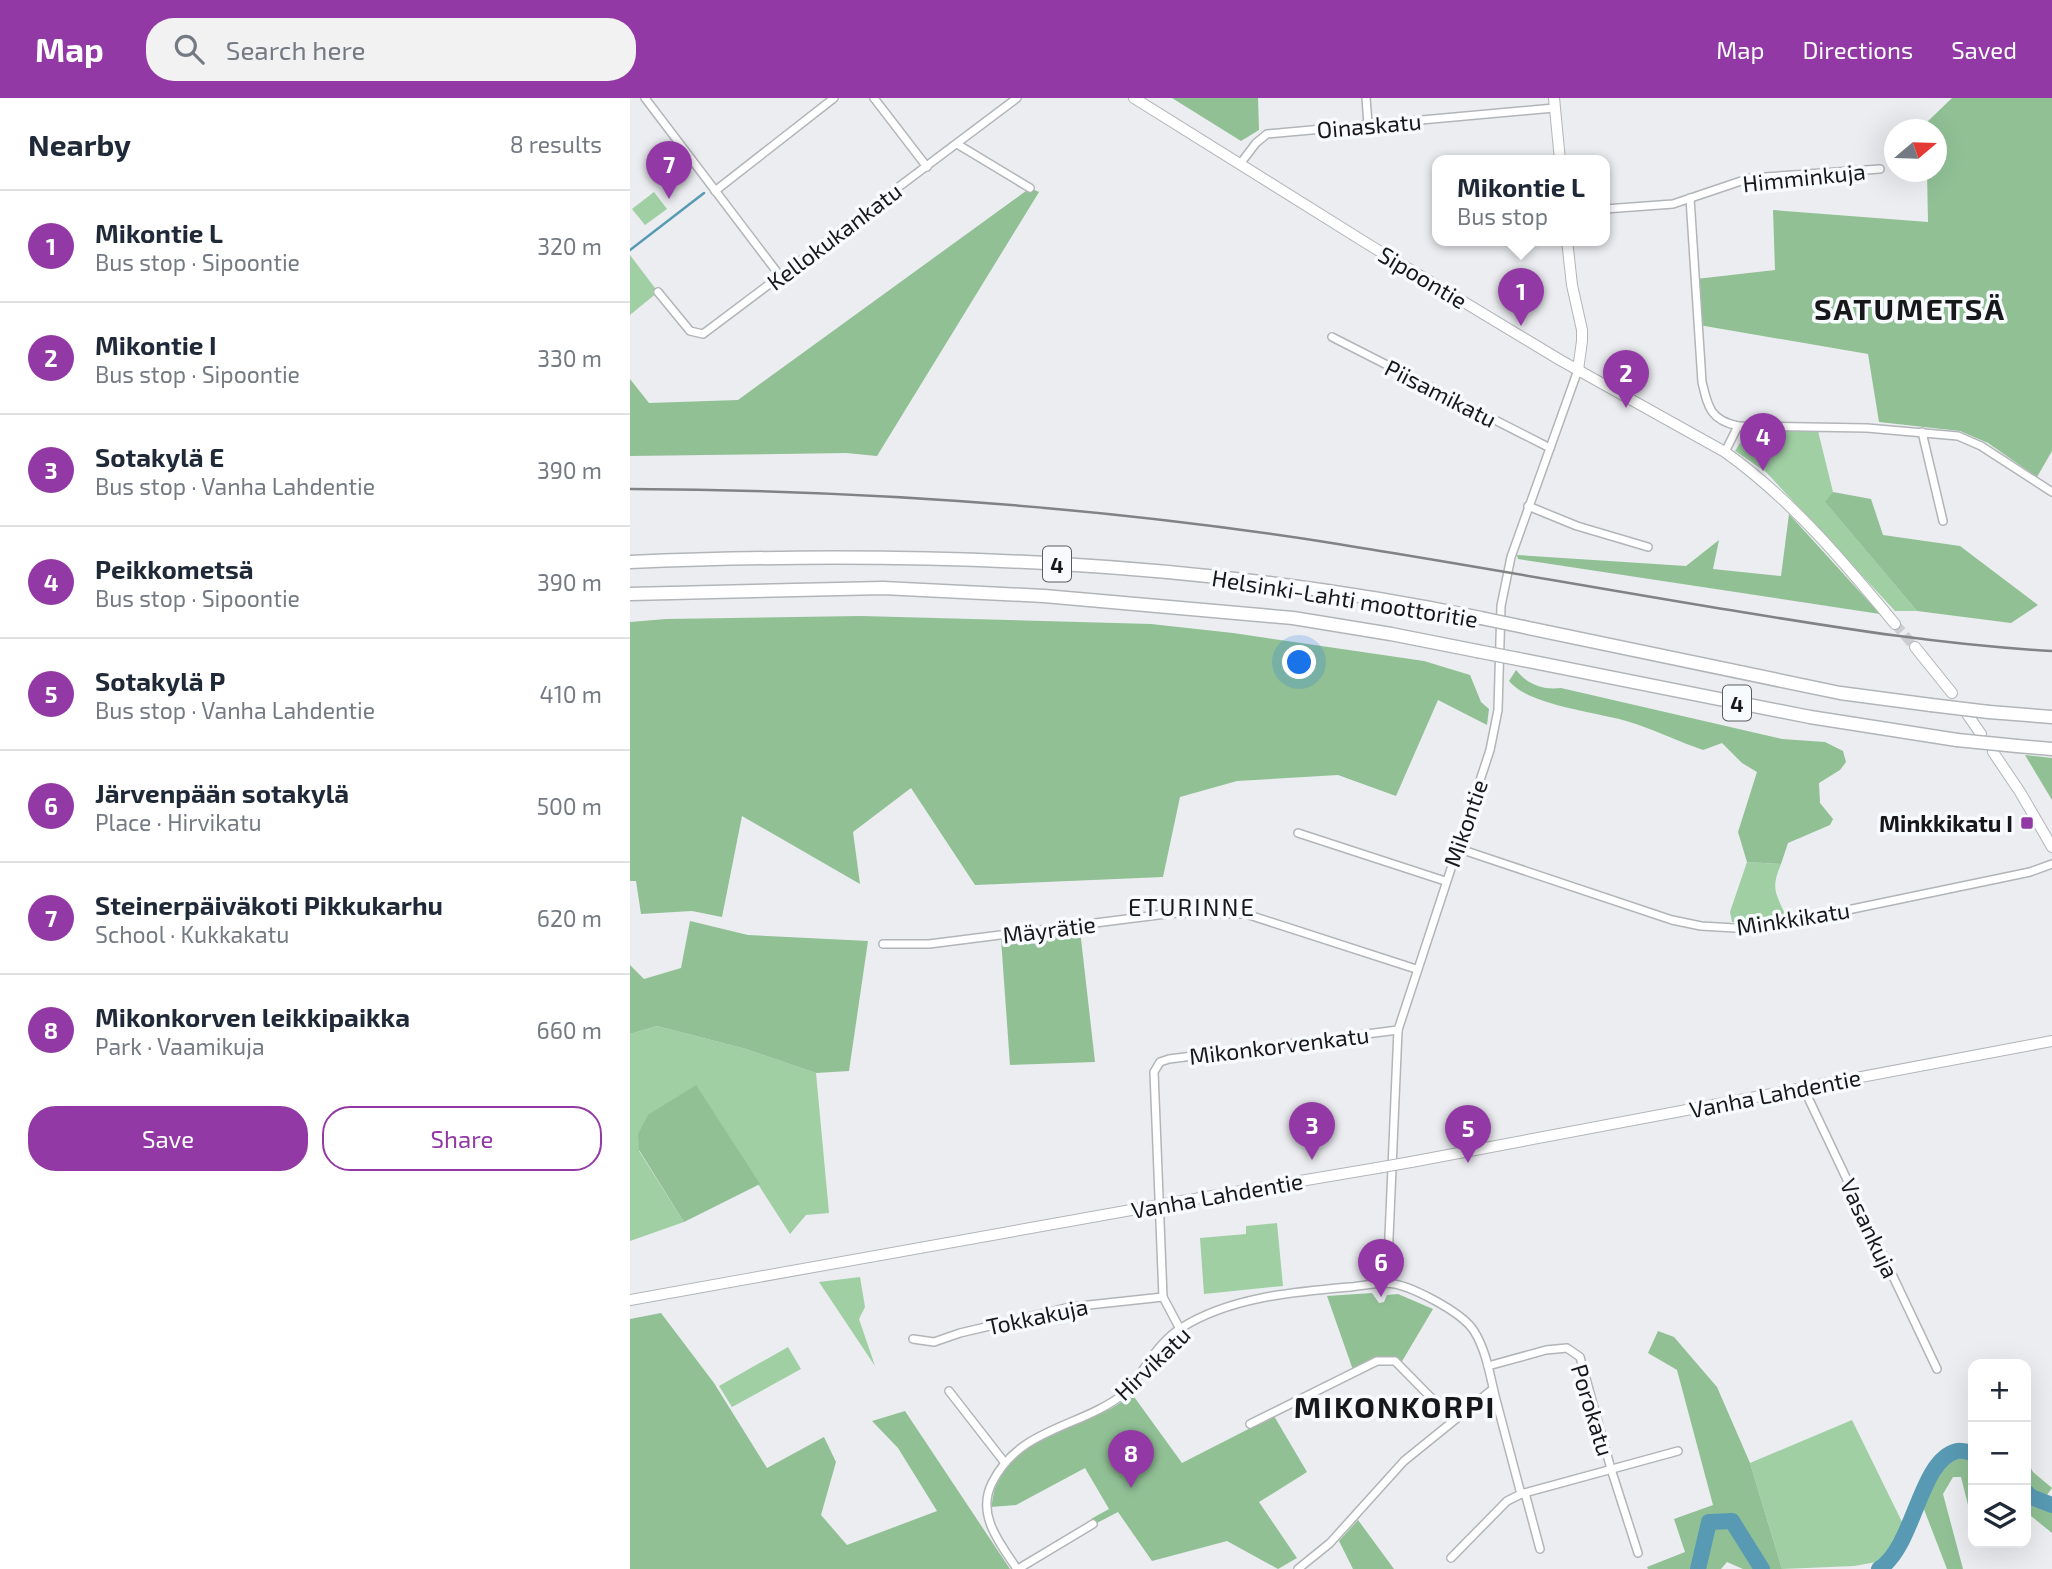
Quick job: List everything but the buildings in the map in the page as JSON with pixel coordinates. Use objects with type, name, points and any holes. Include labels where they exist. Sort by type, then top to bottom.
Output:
[{"type":"highway","name":"Helsinki-Lahti moottoritie","points":[[630,562],[739,557],[880,556],[1048,563],[1300,586],[1481,618],[1840,693],[1989,712],[2052,717]]},
{"type":"highway","name":"Helsinki-Lahti moottoritie","points":[[630,594],[883,588],[1045,596],[1293,618],[1391,634],[1810,717],[1957,740],[2052,749]]},
{"type":"main road","name":"Sipoontie","points":[[1134,98],[1577,370],[1744,465],[1799,515],[1895,624]]},
{"type":"main road","points":[[1554,103],[1559,155]]},
{"type":"main road","points":[[1568,246],[1572,285],[1582,330],[1577,370]]},
{"type":"main road","points":[[1916,648],[1952,693]]},
{"type":"main road","points":[[1967,715],[1981,734]]},
{"type":"main road","points":[[1993,752],[2052,847]]},
{"type":"main road","name":"Vanha Lahdentie","points":[[630,1300],[1411,1162],[2052,1041]]},
{"type":"street","points":[[645,98],[780,275]]},
{"type":"street","points":[[715,191],[834,98]]},
{"type":"street","points":[[874,98],[927,167]]},
{"type":"street","name":"Kellokukankatu","points":[[658,292],[690,331],[703,334],[1017,98]]},
{"type":"street","points":[[1366,98],[1368,124]]},
{"type":"street","name":"Oinaskatu","points":[[1240,164],[1256,143],[1267,134],[1554,103]]},
{"type":"street","points":[[957,144],[1030,188]]},
{"type":"street","name":"Himminkuja","points":[[1610,209],[1673,204],[1751,178],[1880,169]]},
{"type":"street","points":[[1690,198],[1702,382],[1707,405],[1715,417],[1726,424],[1738,426],[1867,428],[1958,436],[1981,446],[2052,492]]},
{"type":"street","name":"Piisamikatu","points":[[1332,337],[1550,449]]},
{"type":"street","name":"Mikontie","points":[[1387,1283],[1398,1030],[1490,750],[1498,710],[1501,606],[1511,557],[1577,370]]},
{"type":"street","points":[[1725,452],[1738,426]]},
{"type":"street","points":[[1922,432],[1943,521]]},
{"type":"street","points":[[1528,506],[1577,526],[1648,547]]},
{"type":"street","points":[[1298,833],[1445,881]]},
{"type":"street","name":"Minkkikatu","points":[[1457,848],[1672,920],[1720,928],[1800,920],[2018,874],[2052,864]]},
{"type":"street","name":"Mäyrätie","points":[[883,944],[929,944],[1174,914],[1247,914],[1416,969]]},
{"type":"street","name":"Mikonkorvenkatu","points":[[1159,1205],[1154,1073],[1160,1062],[1398,1030]]},
{"type":"street","name":"Vasankuja","points":[[1803,1087],[1937,1369]]},
{"type":"street","points":[[1159,1205],[1163,1297],[1180,1329]]},
{"type":"street","points":[[1387,1283],[1431,1299],[1466,1322],[1475,1332],[1488,1366],[1540,1549]]},
{"type":"street","name":"Hirvikatu","points":[[1018,1569],[994,1534],[986,1516],[991,1485],[1005,1463],[1026,1444],[1046,1432],[1109,1405],[1129,1390],[1152,1356],[1180,1329],[1233,1304],[1304,1291],[1387,1283]]},
{"type":"street","name":"Tokkakuja","points":[[914,1339],[934,1342],[960,1333],[1070,1307],[1163,1297]]},
{"type":"street","name":"Porokatu","points":[[1488,1366],[1546,1350],[1567,1348],[1580,1357],[1638,1553]]},
{"type":"street","points":[[1250,1424],[1377,1361],[1395,1361],[1453,1420]]},
{"type":"street","points":[[1298,1569],[1330,1543],[1404,1461],[1493,1389]]},
{"type":"street","points":[[948,1391],[1005,1463]]},
{"type":"street","points":[[1451,1558],[1507,1501],[1523,1493],[1678,1451]]},
{"type":"street","points":[[1018,1569],[1093,1524]]},
{"type":"green space","points":[[1172,98],[1258,98],[1259,130],[1241,141]]},
{"type":"green space","points":[[1952,98],[2052,98],[2052,451],[2037,477],[1988,443],[1960,431],[1879,422],[1868,354],[1699,325],[1696,279],[1775,270],[1773,210],[1928,222],[1927,182],[1947,182],[1947,119],[1930,119]]},
{"type":"green space","points":[[1030,188],[1039,192],[877,456],[846,453],[630,456],[630,379],[649,403],[738,400]]},
{"type":"green space","points":[[654,192],[667,209],[645,225],[632,209]]},
{"type":"green space","points":[[630,255],[658,292],[630,315]]},
{"type":"green space","points":[[1750,427],[1817,427],[1833,492],[1826,503],[1917,611],[1895,611],[1766,472],[1735,451]]},
{"type":"green space","points":[[1833,492],[1871,499],[1883,535],[1960,546],[2038,605],[2011,623],[1917,611],[1825,502]]},
{"type":"green space","points":[[1789,514],[1880,614],[1518,559],[1517,555],[1686,566],[1719,540],[1713,569],[1781,576]]},
{"type":"green space","points":[[861,616],[1151,624],[1424,661],[1470,675],[1481,702],[1489,709],[1487,725],[1438,700],[1396,796],[1338,775],[1237,781],[1180,797],[1163,877],[975,885],[911,788],[853,832],[860,884],[742,816],[722,917],[692,911],[641,914],[636,881],[630,881],[630,622]]},
{"type":"green space","points":[[1516,670],[1531,683],[1542,687],[1561,688],[1782,739],[1825,742],[1843,751],[1846,762],[1840,770],[1819,783],[1820,803],[1833,819],[1830,825],[1788,843],[1781,864],[1747,862],[1738,832],[1757,772],[1742,763],[1722,743],[1703,750],[1636,724],[1533,697],[1509,681]]},
{"type":"green space","points":[[2025,755],[2052,758],[2052,800]]},
{"type":"green space","points":[[1747,862],[1781,864],[1776,890],[1784,918],[1749,923],[1732,922],[1730,912]]},
{"type":"green space","points":[[690,921],[748,935],[868,941],[849,1071],[816,1073],[746,1049],[657,1026],[630,1034],[630,965],[644,979],[681,968]]},
{"type":"green space","points":[[1080,930],[1095,1062],[1010,1065],[1001,939]]},
{"type":"green space","points":[[657,1026],[746,1049],[816,1073],[829,1213],[806,1215],[790,1234],[695,1086],[639,1151],[684,1222],[630,1241],[630,1034]]},
{"type":"green space","points":[[696,1085],[760,1184],[684,1222],[639,1150],[638,1134],[648,1115]]},
{"type":"green space","points":[[1277,1223],[1283,1286],[1204,1294],[1200,1238],[1246,1234],[1246,1226]]},
{"type":"green space","points":[[860,1277],[865,1307],[859,1319],[875,1366],[819,1282]]},
{"type":"green space","points":[[1372,1293],[1379,1303],[1384,1302],[1387,1295],[1398,1294],[1433,1309],[1401,1363],[1383,1358],[1353,1370],[1327,1296]]},
{"type":"green space","points":[[661,1313],[714,1383],[767,1468],[824,1437],[836,1462],[821,1515],[847,1545],[937,1511],[898,1448],[872,1421],[905,1411],[1010,1569],[630,1569],[630,1319]]},
{"type":"green space","points":[[1658,1331],[1674,1337],[1717,1387],[1750,1463],[1782,1569],[1765,1569],[1732,1518],[1707,1520],[1695,1569],[1648,1569],[1647,1567],[1685,1552],[1674,1519],[1713,1505],[1677,1370],[1648,1353]]},
{"type":"green space","points":[[788,1347],[801,1369],[732,1407],[719,1386]]},
{"type":"green space","points":[[1132,1394],[1182,1463],[1274,1416],[1307,1472],[1259,1502],[1297,1558],[1278,1569],[1227,1541],[1152,1561],[1118,1512],[1095,1524],[1091,1519],[1109,1509],[1085,1468],[1016,1505],[991,1507],[996,1486],[1016,1457],[1045,1438],[1110,1409]]},
{"type":"green space","points":[[1852,1420],[1905,1528],[1888,1560],[1854,1566],[1782,1569],[1750,1463]]},
{"type":"green space","points":[[1958,1452],[1968,1454],[1968,1505],[1961,1477],[1953,1477],[1943,1494],[1963,1569],[1947,1569],[1920,1499],[1942,1461]]},
{"type":"green space","points":[[2031,1468],[2052,1488],[2044,1499],[2031,1495]]},
{"type":"green space","points":[[2031,1498],[2042,1508],[2052,1511],[2052,1533],[2031,1516]]},
{"type":"green space","points":[[1358,1520],[1394,1569],[1353,1569],[1339,1541]]},
{"type":"green space","points":[[1710,1523],[1731,1523],[1760,1569],[1743,1569],[1727,1562],[1721,1569],[1700,1569]]},
{"type":"waterway","points":[[630,250],[704,193]]},
{"type":"waterway","points":[[1879,1569],[1891,1558],[1901,1542],[1934,1470],[1944,1458],[1957,1451],[1968,1452]]},
{"type":"waterway","points":[[2031,1497],[2052,1505]]},
{"type":"waterway","points":[[1698,1569],[1709,1522],[1732,1521],[1762,1569]]},
{"type":"tunnel","points":[[1895,624],[1915,647]]},
{"type":"railway","points":[[630,489],[889,497],[1148,518],[1319,541],[1842,628],[1926,640],[2052,651]]},
{"type":"place","name":"Steinerpäiväkoti Pikkukarhu","points":[[669,199]]},
{"type":"place","name":"Mikontie L","points":[[1521,326]]},
{"type":"place","name":"Mikontie I","points":[[1626,408]]},
{"type":"place","name":"Peikkometsä","points":[[1763,471]]},
{"type":"place","name":"Minkkikatu I","points":[[2027,823]]},
{"type":"place","name":"Sotakylä E","points":[[1312,1160]]},
{"type":"place","name":"Sotakylä P","points":[[1468,1163]]},
{"type":"place","name":"Järvenpään sotakylä","points":[[1381,1297]]},
{"type":"place","name":"Mikonkorven leikkipaikka","points":[[1131,1488]]},
{"type":"district","name":"SATUMETSÄ","points":[[1910,308]]},
{"type":"district","name":"ETURINNE","points":[[1192,906]]},
{"type":"district","name":"MIKONKORPI","points":[[1395,1406]]}]
